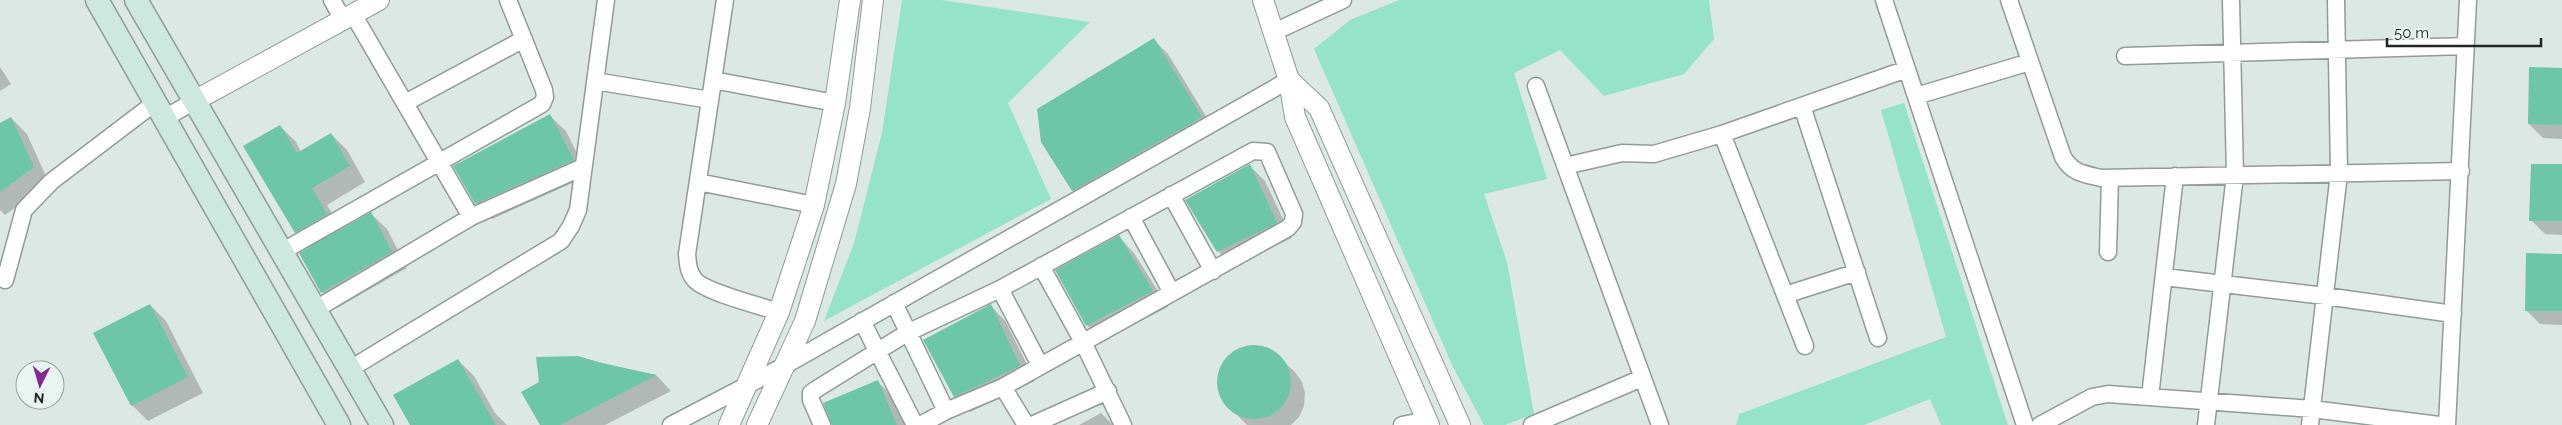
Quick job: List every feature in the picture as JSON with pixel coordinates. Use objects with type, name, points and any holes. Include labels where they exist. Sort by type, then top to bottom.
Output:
[{"type":"main road","points":[[97,0],[339,425]]},
{"type":"main road","points":[[136,0],[196,100],[382,425]]},
{"type":"street","points":[[332,0],[348,17],[405,103],[471,217]]},
{"type":"street","points":[[5,280],[24,210],[52,181],[161,110],[196,100],[379,0]]},
{"type":"street","points":[[283,251],[440,164],[542,104],[545,97],[544,90],[508,0]]},
{"type":"street","points":[[350,369],[561,241],[572,226],[578,210],[606,0]]},
{"type":"street","points":[[725,0],[687,254],[688,270],[696,281],[707,288],[779,312]]},
{"type":"street","points":[[730,425],[745,386],[779,312],[814,205],[835,103],[850,0]]},
{"type":"street","points":[[757,425],[805,320],[846,184],[860,108],[873,0]]},
{"type":"street","points":[[1263,0],[1289,80],[1295,117],[1428,422],[1402,425]]},
{"type":"street","points":[[1274,32],[1343,0]]},
{"type":"street","points":[[1884,0],[2025,425]]},
{"type":"street","points":[[2009,0],[2063,157],[2069,167],[2080,174],[2110,178],[2461,171]]},
{"type":"street","points":[[2206,425],[2235,175],[2230,53],[2230,0]]},
{"type":"street","points":[[2311,417],[2339,173],[2336,0]]},
{"type":"street","points":[[2448,425],[2468,0]]},
{"type":"street","points":[[405,103],[524,39]]},
{"type":"street","points":[[2125,56],[2466,46]]},
{"type":"street","points":[[1916,96],[2030,62]]},
{"type":"street","points":[[1566,166],[1622,152],[1654,154],[1722,134],[1907,70]]},
{"type":"street","points":[[713,80],[835,103]]},
{"type":"street","points":[[670,425],[782,367],[1289,80]]},
{"type":"street","points":[[1289,80],[1319,108],[1460,425]]},
{"type":"street","points":[[595,81],[710,100]]},
{"type":"street","points":[[1536,86],[1660,425]]},
{"type":"street","points":[[1802,106],[1878,338]]},
{"type":"street","points":[[1722,134],[1805,346]]},
{"type":"street","points":[[822,425],[810,400],[811,393],[878,350],[908,333],[1000,289],[1253,151],[1267,152],[1272,158],[1291,205],[1293,222],[1288,228],[1003,387],[946,410],[920,425]]},
{"type":"street","points":[[316,309],[471,217],[583,167]]},
{"type":"street","points":[[2150,397],[2175,176]]},
{"type":"street","points":[[2108,252],[2110,178]]},
{"type":"street","points":[[698,182],[814,205]]},
{"type":"street","points":[[1171,195],[1213,271]]},
{"type":"street","points":[[1131,217],[1172,293]]},
{"type":"street","points":[[1041,266],[1083,342],[1124,425]]},
{"type":"street","points":[[1786,295],[1857,272]]},
{"type":"street","points":[[2164,277],[2325,296],[2453,314]]},
{"type":"street","points":[[1000,289],[1040,365]]},
{"type":"street","points":[[894,303],[946,410]]},
{"type":"street","points":[[862,321],[915,425]]},
{"type":"street","points":[[1532,425],[1642,378]]},
{"type":"street","points":[[1003,387],[1026,425]]},
{"type":"street","points":[[1032,425],[1108,391]]},
{"type":"street","points":[[2040,425],[2092,397],[2108,394],[2209,401],[2311,417],[2439,425]]},
{"type":"green space","points":[[902,0],[941,0],[1090,22],[1008,103],[1051,199],[824,321],[854,243],[882,133]]},
{"type":"green space","points":[[1399,0],[1709,0],[1714,39],[1684,74],[1604,96],[1560,50],[1514,73],[1547,179],[1484,194],[1507,262],[1534,414],[1505,425],[1484,425],[1453,367],[1314,49],[1350,20]]},
{"type":"green space","points":[[1904,103],[2008,425],[1941,425],[1930,399],[1864,425],[1736,425],[1739,414],[1946,337],[1881,110]]},
{"type":"building","points":[[1154,38],[1202,117],[1072,191],[1041,142],[1037,109]]},
{"type":"building","points":[[2529,67],[2562,68],[2562,125],[2528,124]]},
{"type":"building","points":[[550,114],[574,160],[475,204],[453,166]]},
{"type":"building","points":[[11,117],[34,167],[0,192],[0,123]]},
{"type":"building","points":[[280,125],[297,153],[331,133],[350,166],[312,188],[327,214],[295,233],[243,146]]},
{"type":"building","points":[[1250,164],[1277,223],[1217,252],[1185,200]]},
{"type":"building","points":[[2531,164],[2562,164],[2562,221],[2529,221]]},
{"type":"building","points":[[371,212],[392,252],[321,293],[299,253]]},
{"type":"building","points":[[1119,235],[1153,291],[1086,326],[1055,270]]},
{"type":"building","points":[[2526,253],[2562,254],[2562,311],[2525,311]]},
{"type":"building","points":[[150,304],[188,377],[131,406],[93,333]]},
{"type":"building","points":[[991,304],[1020,366],[954,397],[923,340]]},
{"type":"building","points":[[1254,345],[1275,351],[1285,361],[1291,382],[1285,403],[1275,413],[1254,419],[1233,413],[1223,403],[1217,382],[1223,361],[1233,351]]},
{"type":"building","points":[[578,356],[657,375],[560,425],[540,425],[521,392],[539,382],[536,357]]},
{"type":"building","points":[[458,359],[496,425],[410,425],[393,395]]},
{"type":"building","points":[[878,380],[897,425],[832,425],[823,403]]}]
